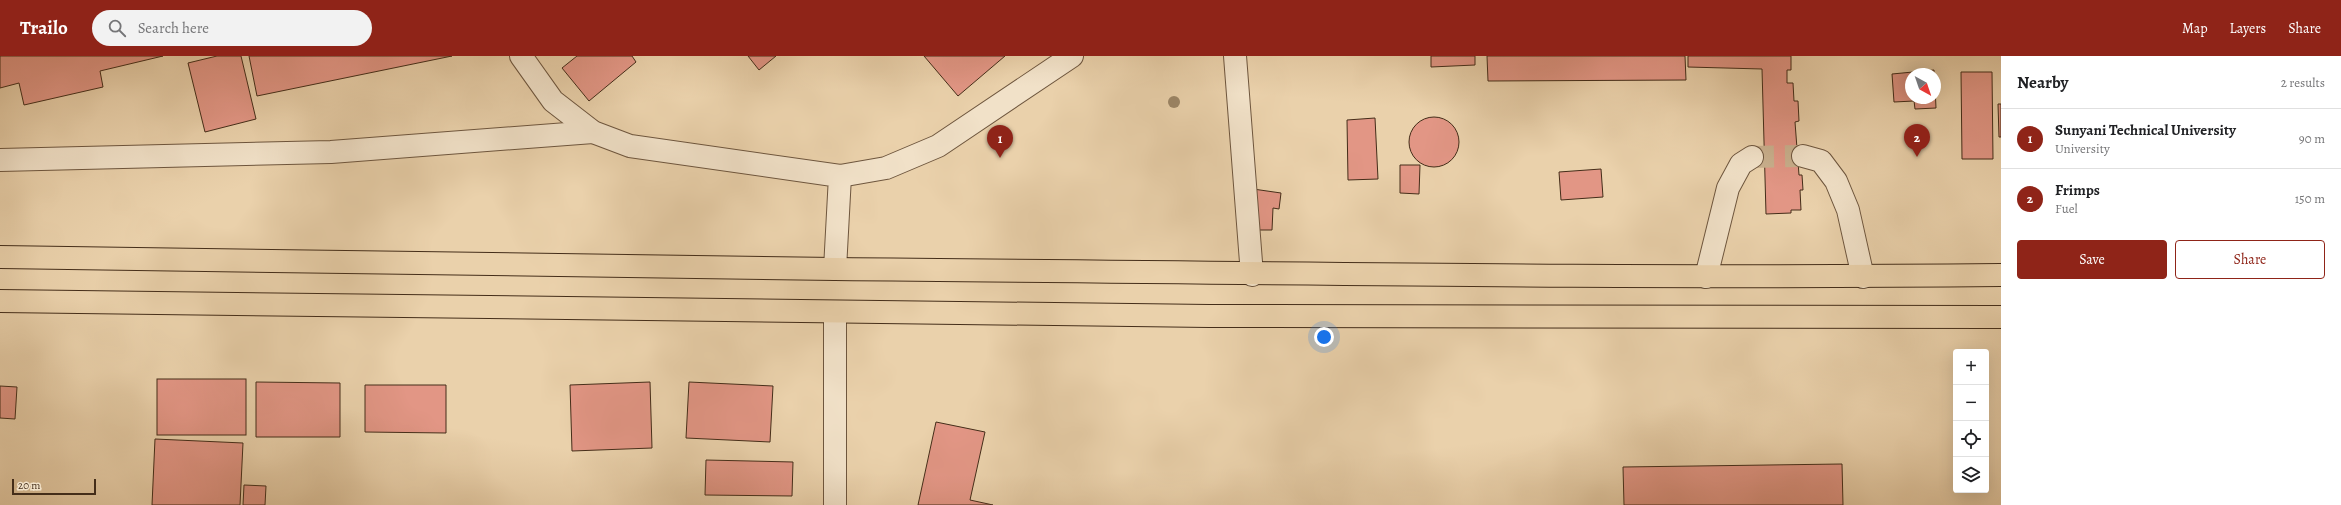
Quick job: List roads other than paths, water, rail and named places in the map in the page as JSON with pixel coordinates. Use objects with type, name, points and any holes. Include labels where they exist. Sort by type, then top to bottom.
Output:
[{"type":"main road","points":[[0,257],[483,266],[1252,275],[1863,277],[2001,275]]},
{"type":"main road","points":[[0,301],[835,312],[1534,318],[2001,317]]},
{"type":"street","points":[[520,56],[553,101],[593,132],[630,146],[840,176],[886,168],[938,146],[1072,56]]},
{"type":"street","points":[[1235,56],[1252,275]]},
{"type":"street","points":[[0,160],[331,152],[593,132]]},
{"type":"street","points":[[1803,156],[1821,161],[1836,181],[1848,210],[1863,277]]},
{"type":"street","points":[[1706,277],[1728,188],[1741,164],[1752,157]]},
{"type":"street","points":[[835,269],[840,176]]},
{"type":"street","points":[[835,312],[835,505]]},
{"type":"tunnel","points":[[1752,157],[1803,156]]},
{"type":"place","name":"Frimps","points":[[1917,157]]},
{"type":"place","name":"Sunyani Technical University","points":[[1000,158]]}]
